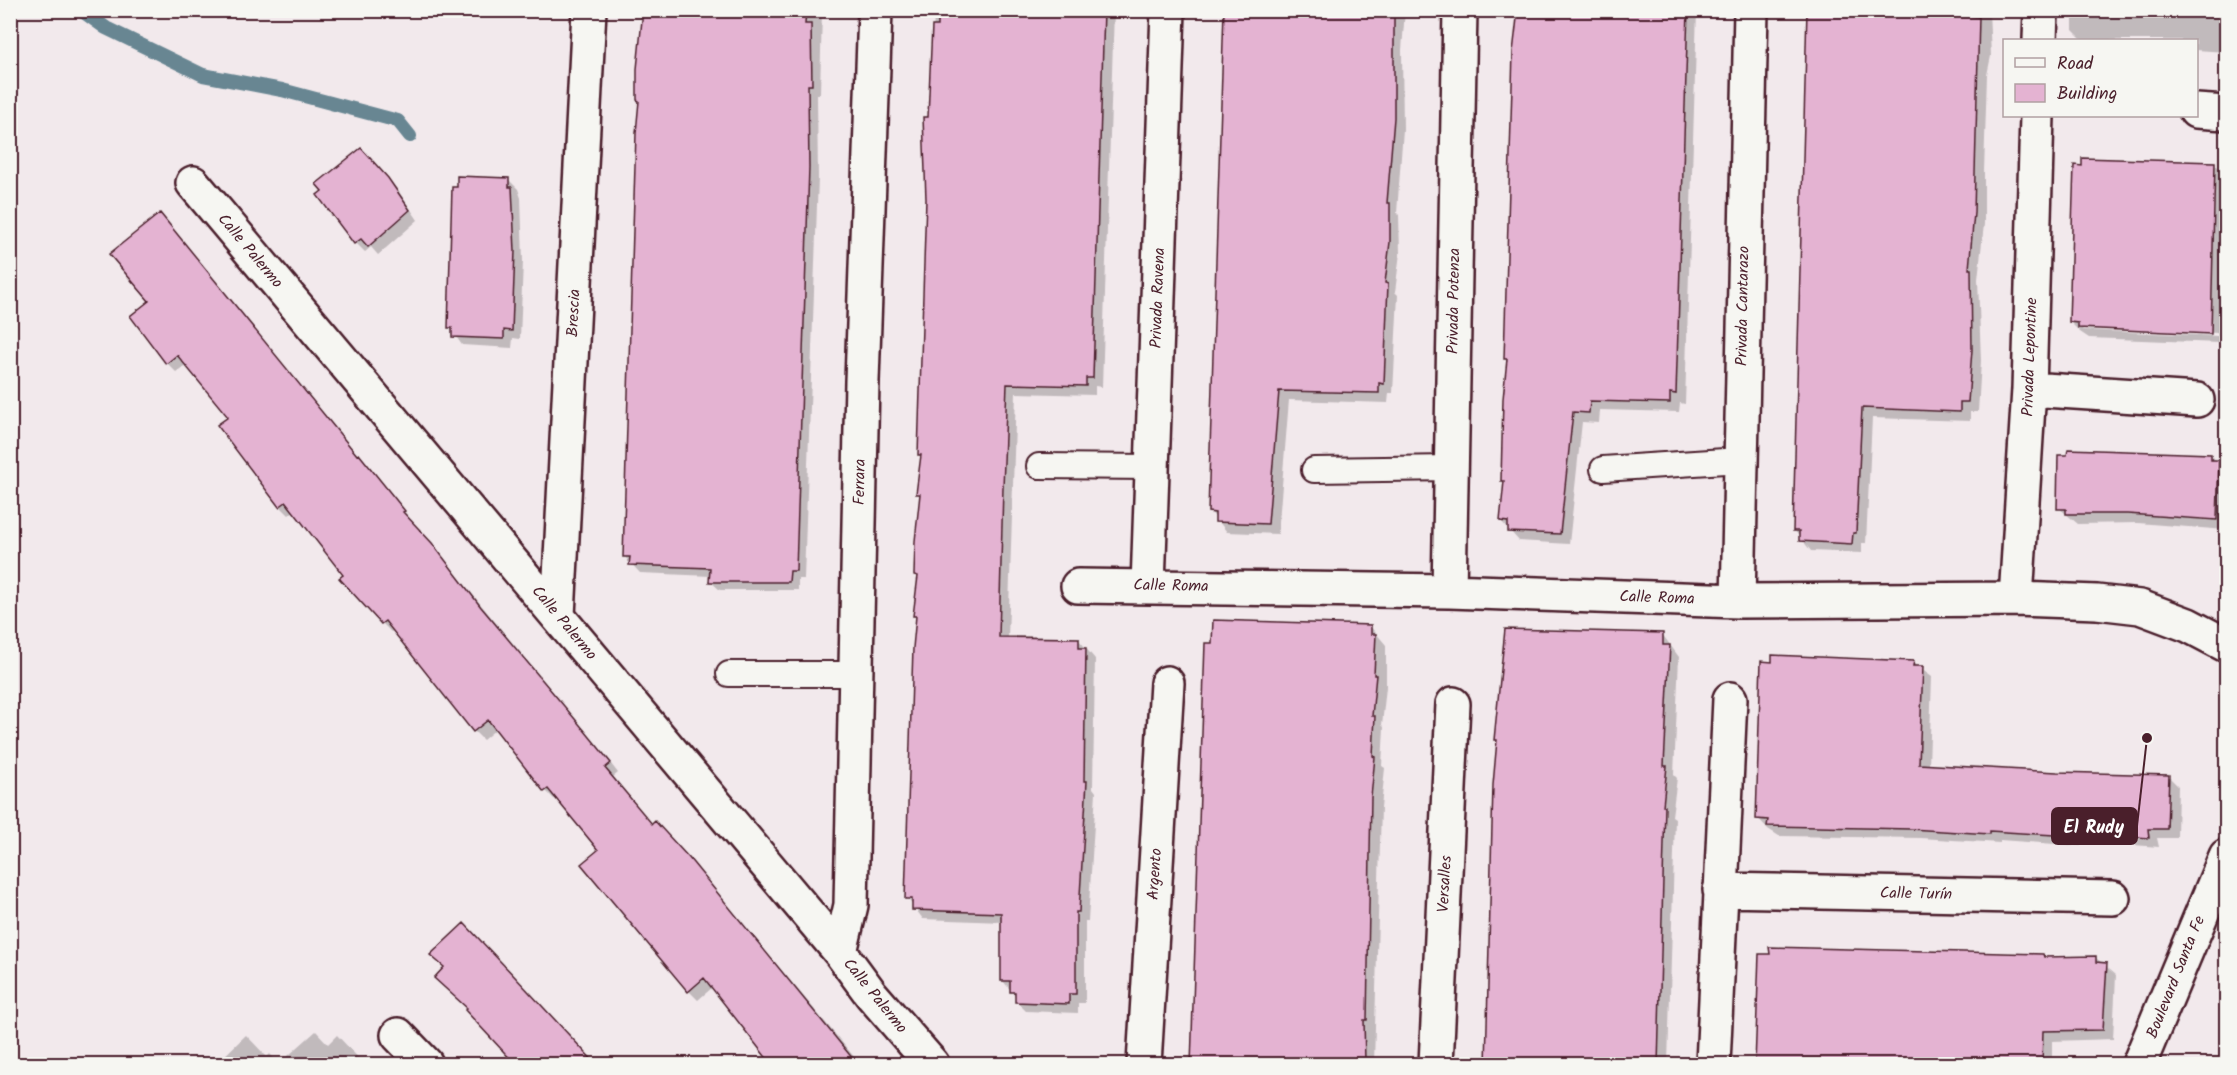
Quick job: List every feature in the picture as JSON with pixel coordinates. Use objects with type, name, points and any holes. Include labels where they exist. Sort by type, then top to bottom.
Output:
[{"type":"street","name":"Brescia","points":[[558,616],[589,10]]},
{"type":"street","name":"Ferrara","points":[[840,952],[851,905],[862,381],[875,10]]},
{"type":"street","name":"Privada Ravena","points":[[1148,586],[1168,10]]},
{"type":"street","name":"Privada Potenza","points":[[1449,591],[1460,10]]},
{"type":"street","name":"Privada Cantarazo","points":[[1738,601],[1751,10]]},
{"type":"street","points":[[2040,39],[2041,10]]},
{"type":"street","points":[[2198,111],[2226,113]]},
{"type":"street","name":"Privada Lepontine","points":[[2016,599],[2029,389],[2037,117]]},
{"type":"street","name":"Calle Palermo","points":[[193,183],[840,952],[871,994],[932,1065]]},
{"type":"street","points":[[2029,389],[2197,400]]},
{"type":"street","name":"Calle Roma","points":[[1078,586],[1449,591],[1738,601],[2016,599],[2097,602],[2140,607],[2188,625],[2226,645]]},
{"type":"street","name":"Argento","points":[[1144,1065],[1167,683]]},
{"type":"street","points":[[1713,1065],[1730,699]]},
{"type":"street","name":"Versalles","points":[[1436,1065],[1453,704]]},
{"type":"street","name":"Boulevard Santa Fe","points":[[2139,1065],[2226,856]]},
{"type":"street","name":"Calle Turín","points":[[1720,890],[2113,898]]},
{"type":"street","points":[[398,1035],[426,1065]]},
{"type":"lane","points":[[1603,470],[1740,460]]},
{"type":"lane","points":[[1039,466],[1152,467]]},
{"type":"lane","points":[[1314,470],[1452,468]]},
{"type":"lane","points":[[729,674],[856,674]]},
{"type":"building","points":[[643,10],[806,10],[805,24],[811,24],[812,85],[808,85],[809,167],[796,571],[790,571],[789,582],[709,582],[710,568],[629,565],[630,557],[623,557],[636,133],[639,101],[637,100],[637,69]]},
{"type":"building","points":[[938,10],[1104,10],[1093,378],[1086,378],[1086,386],[1007,384],[1003,488],[999,637],[1079,638],[1079,648],[1086,648],[1084,781],[1087,781],[1079,912],[1076,912],[1076,994],[1069,994],[1069,1004],[1015,1002],[1015,992],[1010,992],[1010,981],[1001,981],[1001,913],[912,910],[912,899],[905,899],[916,616],[913,616],[918,576],[914,575],[920,494],[916,494],[921,455],[918,455],[926,199],[923,117],[928,117],[932,26],[938,26]]},
{"type":"building","points":[[1224,10],[1394,10],[1394,118],[1387,203],[1390,203],[1390,242],[1385,283],[1388,284],[1384,384],[1379,383],[1379,393],[1279,391],[1268,524],[1215,522],[1215,513],[1208,512]]},
{"type":"building","points":[[1518,10],[1688,10],[1676,394],[1670,393],[1670,403],[1590,401],[1589,413],[1573,412],[1560,534],[1508,532],[1508,522],[1500,521],[1504,481],[1501,481],[1503,399],[1507,359],[1504,359],[1513,52]]},
{"type":"building","points":[[1807,10],[1973,10],[1972,16],[1979,17],[1974,213],[1969,269],[1971,269],[1972,350],[1968,402],[1960,402],[1960,412],[1862,408],[1856,533],[1853,533],[1852,544],[1799,541],[1799,531],[1793,531]]},
{"type":"building","points":[[361,148],[388,178],[410,210],[368,247],[361,239],[354,244],[317,195],[322,191],[316,184]]},
{"type":"building","points":[[2082,158],[2215,162],[2211,334],[2078,328],[2078,323],[2069,322],[2074,165],[2082,166]]},
{"type":"building","points":[[457,176],[509,178],[509,187],[512,187],[515,251],[512,331],[504,330],[504,339],[452,337],[452,328],[448,328],[452,187],[457,187]]},
{"type":"building","points":[[160,213],[611,763],[605,768],[652,824],[655,821],[689,858],[858,1065],[772,1065],[704,978],[688,992],[581,864],[598,850],[548,789],[544,792],[488,720],[473,732],[385,621],[381,624],[339,578],[343,575],[286,502],[279,507],[217,425],[228,417],[177,355],[166,364],[130,316],[149,301],[109,254]]},
{"type":"building","points":[[2068,449],[2211,454],[2211,460],[2219,460],[2217,520],[2127,514],[2066,514],[2066,509],[2057,509],[2058,455],[2067,455]]},
{"type":"building","points":[[1213,620],[1371,625],[1371,634],[1376,634],[1374,675],[1376,675],[1372,716],[1375,716],[1373,756],[1375,757],[1371,797],[1367,1020],[1364,1020],[1365,1061],[1358,1060],[1357,1065],[1191,1065],[1205,643],[1212,643]]},
{"type":"building","points":[[1505,629],[1663,633],[1663,645],[1670,645],[1664,766],[1667,766],[1663,806],[1665,806],[1658,1065],[1486,1065],[1493,785],[1497,740],[1494,740]]},
{"type":"building","points":[[1772,655],[1914,661],[1913,666],[1923,666],[1919,764],[2057,772],[2169,775],[2167,829],[2148,829],[2149,838],[2072,832],[2071,836],[1990,831],[1990,834],[1910,829],[1767,826],[1768,820],[1756,819],[1761,661],[1772,662]]},
{"type":"building","points":[[464,923],[597,1065],[516,1065],[465,1010],[467,1008],[434,978],[444,967],[430,955]]},
{"type":"building","points":[[1769,947],[2043,954],[2044,957],[2096,956],[2096,962],[2107,963],[2103,1030],[2043,1031],[2042,1065],[1755,1065],[1759,954],[1770,954]]},
{"type":"waterway","points":[[81,10],[106,28],[203,75],[282,90],[398,121],[410,136]]},
{"type":"place","name":"El Rudy","points":[[2147,738]]}]
